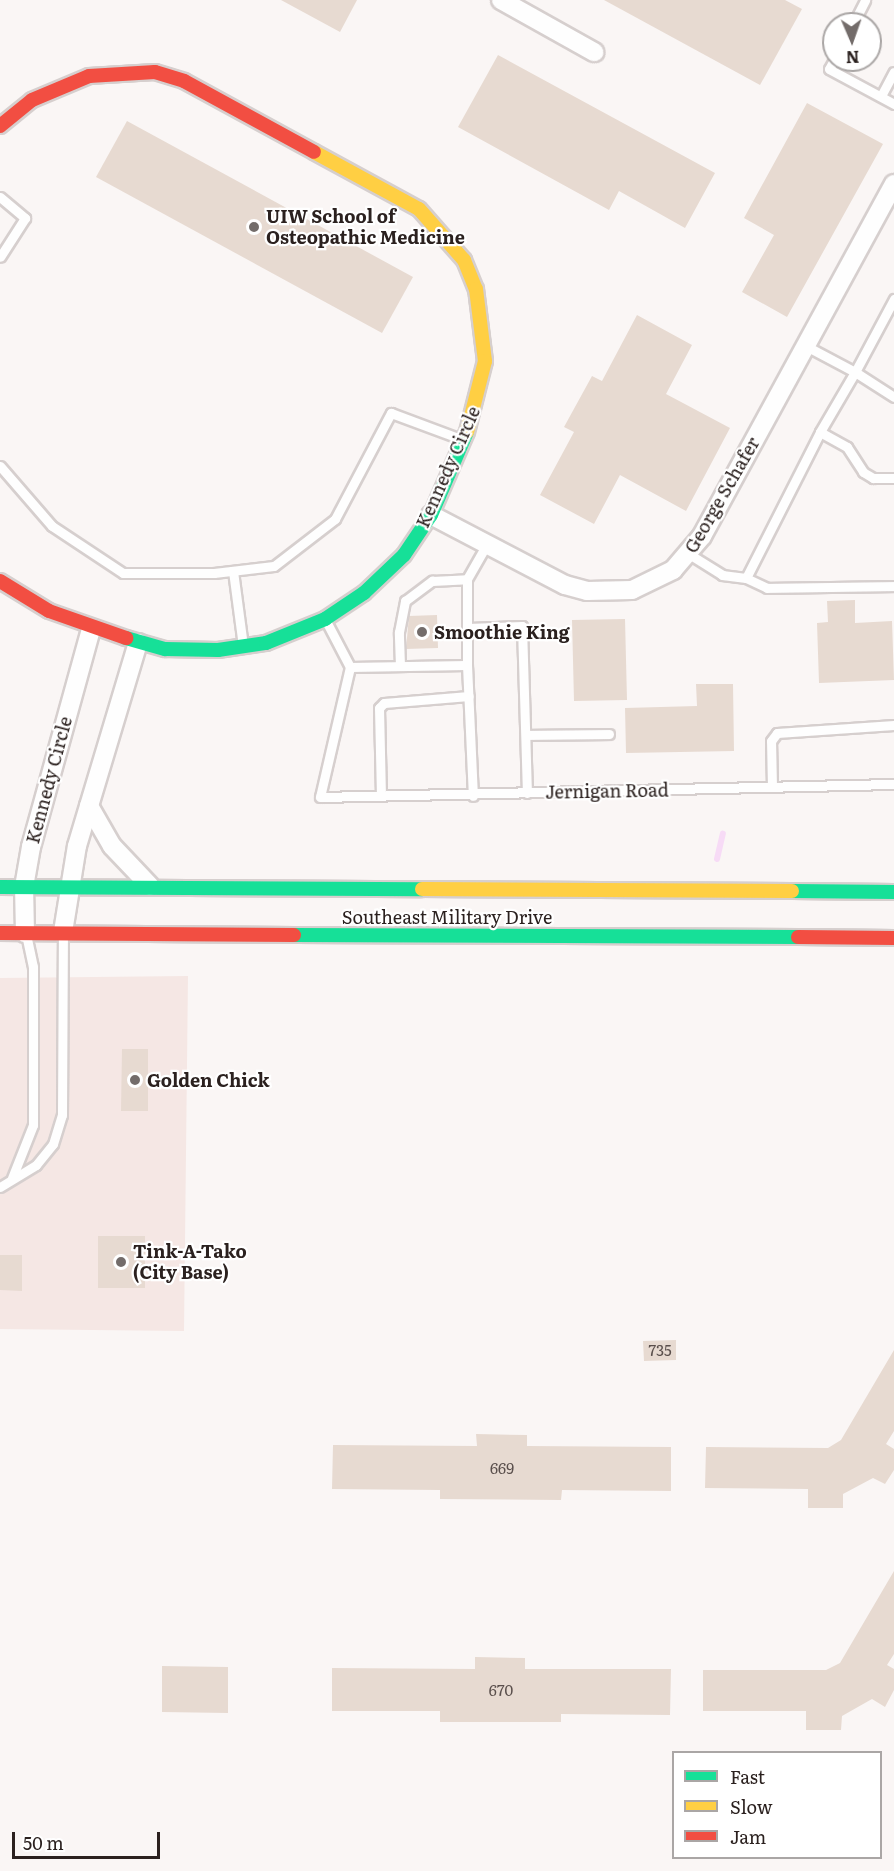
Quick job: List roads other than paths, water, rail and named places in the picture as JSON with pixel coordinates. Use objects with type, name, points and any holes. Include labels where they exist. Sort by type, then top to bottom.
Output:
[{"type":"main road","name":"Kennedy Circle","points":[[0,126],[32,100],[89,76],[155,72],[184,81],[419,209],[464,261],[483,319],[483,380],[464,440],[431,515],[404,555],[364,593],[325,619],[285,637],[243,646],[197,650],[138,643],[91,629],[49,611],[0,581]]},
{"type":"main road","name":"Southeast Military Drive","points":[[0,887],[150,886],[894,892]]},
{"type":"main road","name":"Southeast Military Drive","points":[[0,933],[894,938]]},
{"type":"street","points":[[501,0],[594,52]]},
{"type":"street","name":"George Schafer","points":[[431,515],[565,585],[609,593],[653,582],[689,554],[894,184]]},
{"type":"street","name":"Kennedy Circle","points":[[25,933],[24,887],[91,629]]},
{"type":"street","points":[[63,932],[89,806],[138,643]]},
{"type":"street","points":[[89,806],[112,846],[150,886]]},
{"type":"lane","points":[[844,72],[894,105]]},
{"type":"lane","points":[[881,96],[894,72]]},
{"type":"lane","points":[[0,197],[25,218],[0,257]]},
{"type":"lane","points":[[746,578],[820,432],[894,299]]},
{"type":"lane","points":[[806,346],[855,372],[894,397]]},
{"type":"lane","points":[[0,466],[52,526],[123,573],[233,571],[274,566],[335,519],[391,412],[464,440]]},
{"type":"lane","points":[[820,432],[847,447],[863,472],[873,478],[894,478]]},
{"type":"lane","points":[[474,796],[467,664],[467,579],[487,544]]},
{"type":"lane","points":[[689,554],[722,575],[746,578],[767,588],[894,586]]},
{"type":"lane","points":[[233,571],[243,646]]},
{"type":"lane","points":[[400,666],[399,632],[405,601],[432,581],[467,579]]},
{"type":"lane","points":[[325,619],[350,667],[467,664]]},
{"type":"lane","points":[[468,628],[522,626],[527,794]]},
{"type":"lane","name":"Jernigan Road","points":[[350,667],[320,797],[474,796],[894,784]]},
{"type":"lane","points":[[381,796],[379,708],[384,703],[469,696]]},
{"type":"lane","points":[[771,787],[771,741],[777,733],[894,725]]},
{"type":"lane","points":[[526,735],[609,734]]},
{"type":"lane","points":[[0,1187],[36,1165],[53,1144],[62,1115],[63,932]]},
{"type":"lane","points":[[12,1178],[33,1125],[33,967],[25,933]]},
{"type":"waterway","points":[[717,859],[723,834]]},
{"type":"place","name":"UIW School of Osteopathic Medicine","points":[[254,227]]},
{"type":"place","name":"Smoothie King","points":[[422,632]]},
{"type":"place","name":"Golden Chick","points":[[135,1080]]},
{"type":"place","name":"Tink-A-Tako (City Base)","points":[[121,1262]]}]
